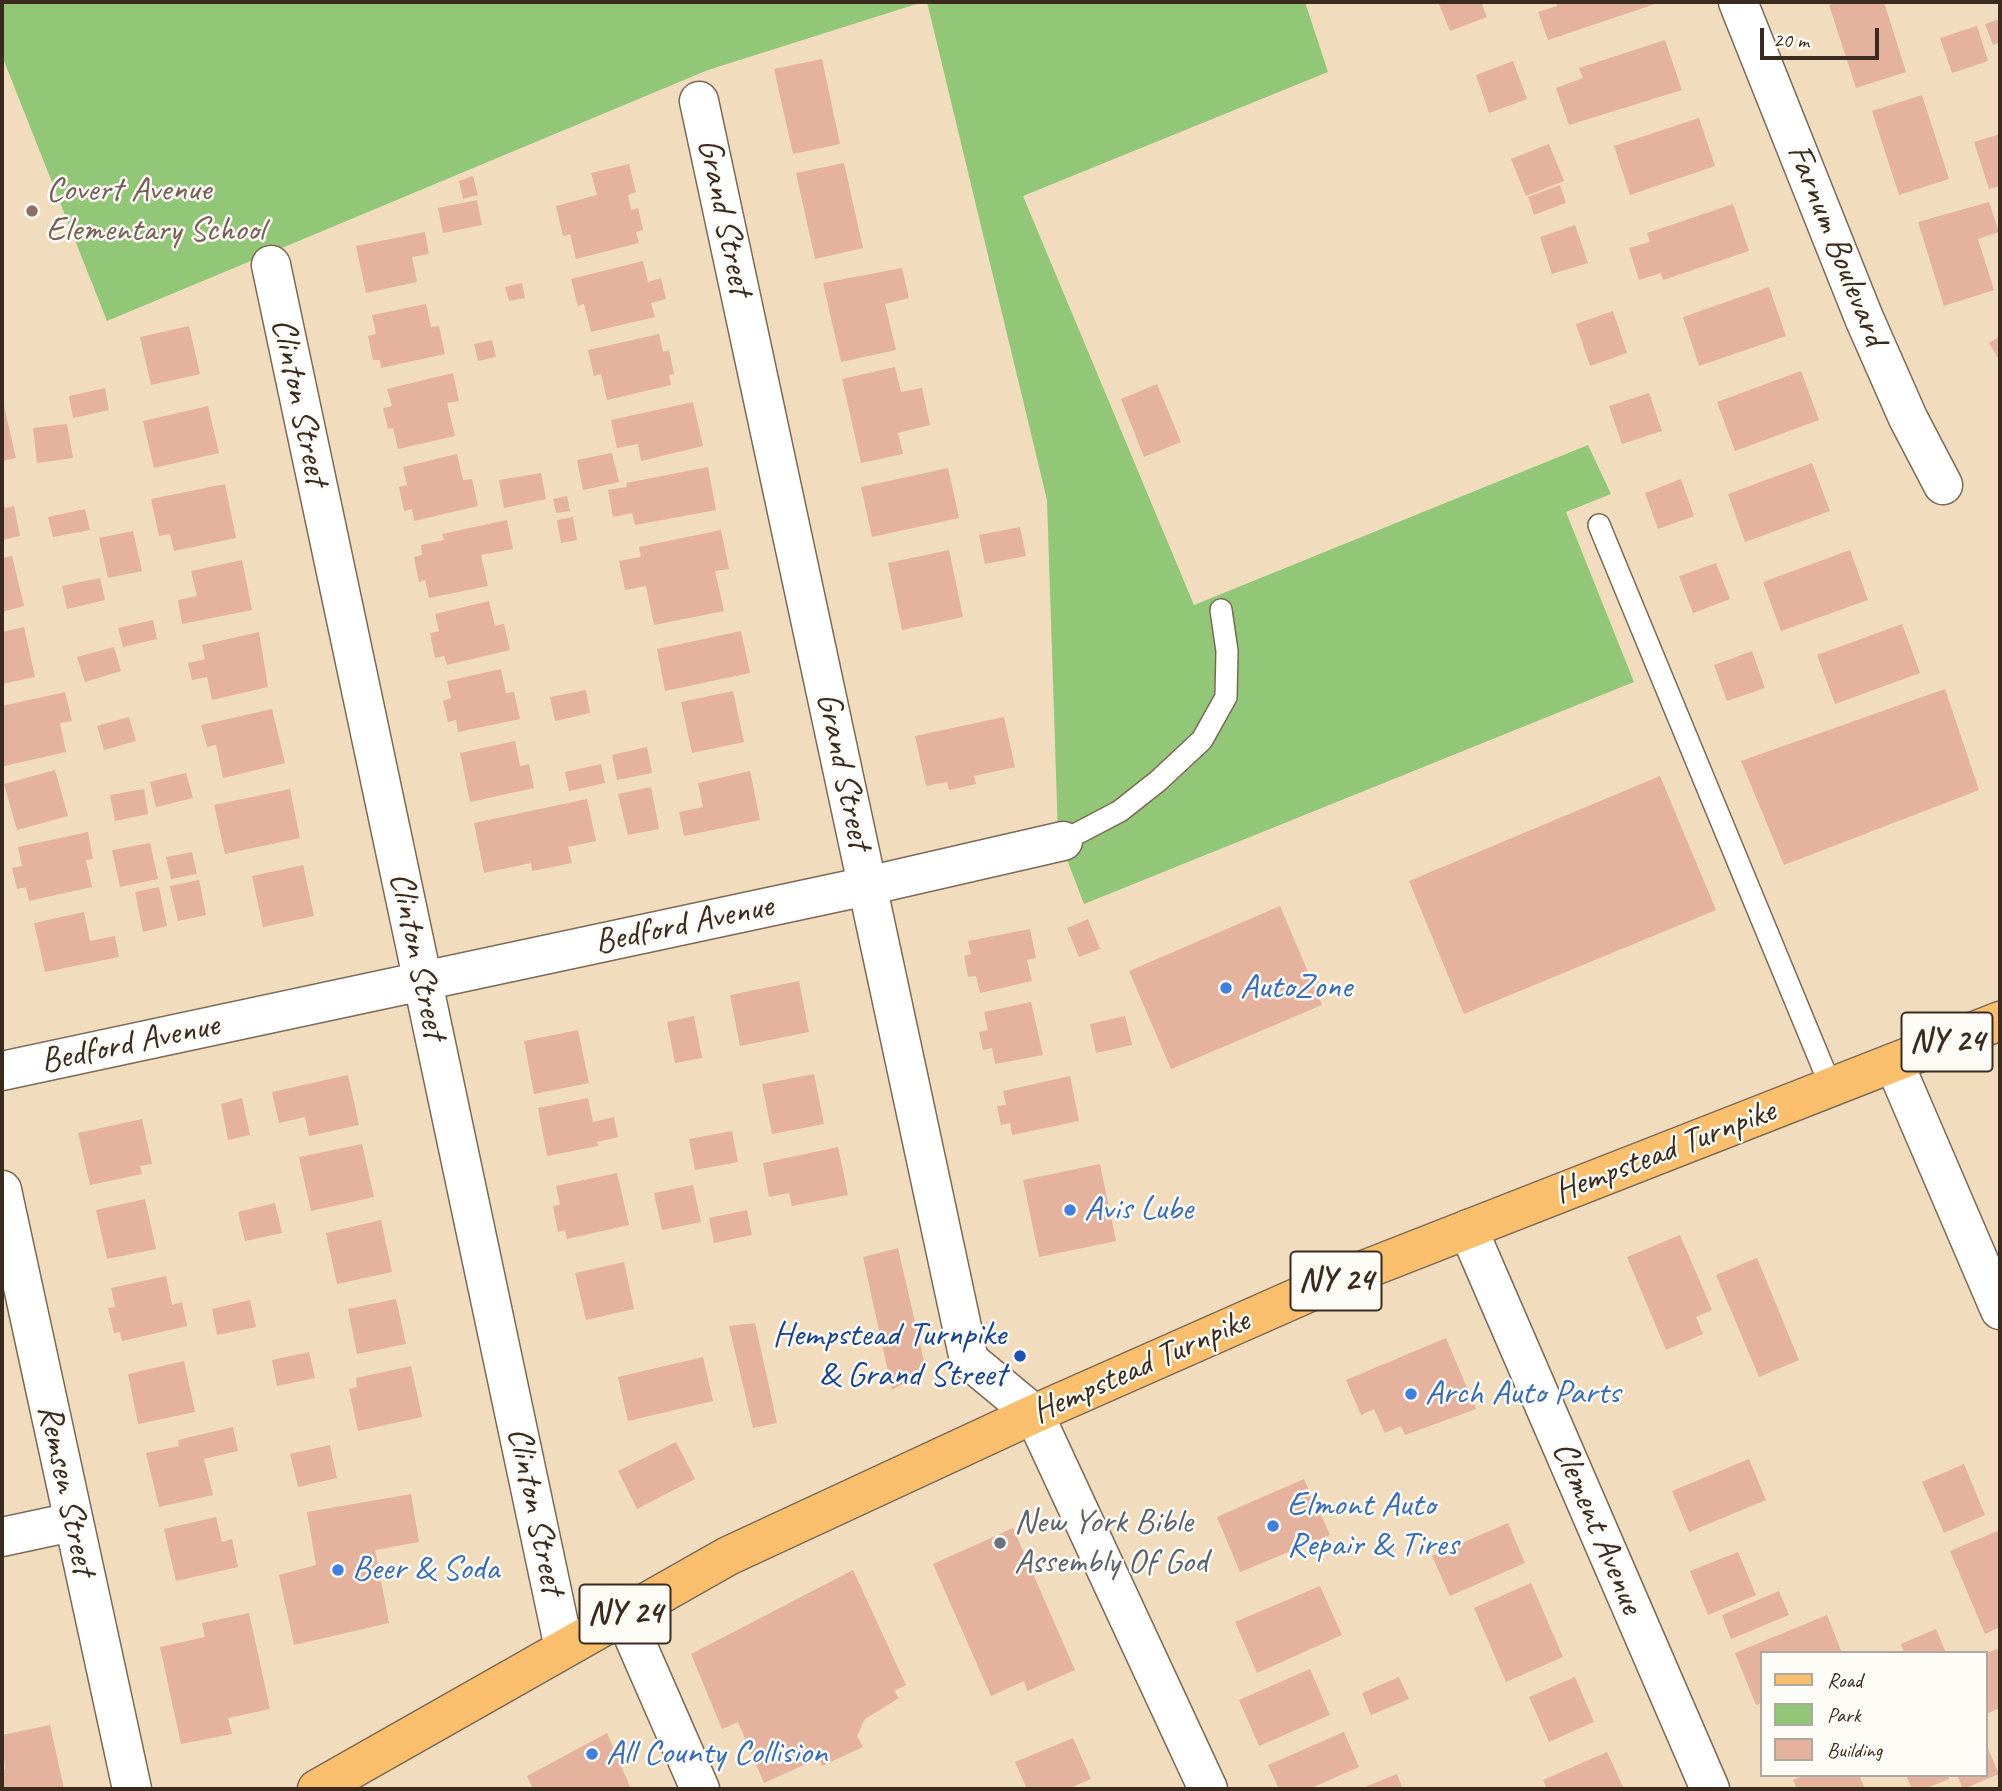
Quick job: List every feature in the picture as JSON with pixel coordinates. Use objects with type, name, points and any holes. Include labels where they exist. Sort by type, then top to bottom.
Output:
[{"type":"main road","name":"Hempstead Turnpike","points":[[317,1789],[728,1556],[1034,1414],[1328,1284],[2000,1021]]},
{"type":"street","name":"Farnum Boulevard","points":[[1738,2],[1864,318],[1908,418],[1943,485]]},
{"type":"street","name":"Grand Street","points":[[699,101],[969,1360],[1034,1414]]},
{"type":"street","name":"Clinton Street","points":[[271,265],[564,1648]]},
{"type":"street","name":"Bedford Avenue","points":[[2,1071],[867,886],[1063,841]]},
{"type":"street","points":[[1894,1063],[2000,1310]]},
{"type":"street","name":"Remsen Street","points":[[2,1190],[132,1789]]},
{"type":"street","name":"Clement Avenue","points":[[1468,1229],[1710,1789]]},
{"type":"street","points":[[1034,1414],[1208,1789]]},
{"type":"street","points":[[2,1537],[72,1522]]},
{"type":"street","points":[[624,1615],[699,1789]]},
{"type":"lane","points":[[1599,525],[1831,1087]]},
{"type":"lane","name":"Bedford Avenue","points":[[1063,841],[1120,811],[1202,740],[1226,697],[1227,650],[1221,610]]},
{"type":"green space","points":[[2,2],[923,2],[708,70],[107,321],[2,56]]},
{"type":"green space","points":[[927,2],[1305,2],[1328,72],[1023,196],[1194,605],[1588,445],[1611,494],[1566,512],[1634,682],[1084,904],[1058,836],[1047,500]]},
{"type":"building","points":[[1438,2],[1481,2],[1487,17],[1450,31]]},
{"type":"building","points":[[1556,2],[1655,4],[1548,40],[1538,12],[1557,6]]},
{"type":"building","points":[[1840,2],[1884,2],[1906,72],[1856,88],[1829,5]]},
{"type":"building","points":[[2000,19],[2000,42],[1993,45],[1985,24]]},
{"type":"building","points":[[1977,26],[1988,61],[1952,73],[1940,38]]},
{"type":"building","points":[[1665,40],[1682,90],[1569,125],[1556,88],[1583,78],[1579,68]]},
{"type":"building","points":[[822,59],[840,144],[793,154],[774,69]]},
{"type":"building","points":[[1513,61],[1527,99],[1489,113],[1476,75]]},
{"type":"building","points":[[1922,95],[1949,179],[1899,195],[1872,111]]},
{"type":"building","points":[[1699,118],[1715,166],[1630,195],[1614,146]]},
{"type":"building","points":[[2000,134],[2000,186],[1989,189],[1974,142]]},
{"type":"building","points":[[1549,144],[1564,181],[1526,196],[1511,159]]},
{"type":"building","points":[[844,163],[863,248],[815,259],[796,173]]},
{"type":"building","points":[[629,164],[636,192],[628,195],[631,210],[638,208],[643,230],[636,232],[639,243],[576,259],[570,234],[563,236],[556,206],[597,195],[591,173]]},
{"type":"building","points":[[473,176],[478,195],[463,199],[459,181]]},
{"type":"building","points":[[1560,185],[1566,203],[1534,215],[1528,197]]},
{"type":"building","points":[[477,200],[482,225],[443,233],[438,208]]},
{"type":"building","points":[[1989,202],[1999,232],[1978,239],[1994,290],[1944,306],[1918,222]]},
{"type":"building","points":[[1733,204],[1749,251],[1663,280],[1661,273],[1639,280],[1629,248],[1650,242],[1647,233]]},
{"type":"building","points":[[1575,225],[1588,263],[1552,274],[1540,237]]},
{"type":"building","points":[[425,232],[429,254],[412,257],[417,282],[366,293],[356,246]]},
{"type":"building","points":[[643,261],[648,282],[661,278],[666,299],[651,303],[655,317],[591,332],[584,304],[578,306],[571,279]]},
{"type":"building","points":[[902,268],[909,298],[885,304],[896,350],[841,362],[823,283]]},
{"type":"building","points":[[522,283],[525,298],[509,301],[505,287]]},
{"type":"building","points":[[1769,287],[1786,336],[1699,366],[1683,317]]},
{"type":"building","points":[[426,304],[431,327],[439,326],[445,354],[381,368],[380,360],[373,360],[368,336],[376,334],[372,315]]},
{"type":"building","points":[[1613,311],[1627,353],[1590,366],[1576,324]]},
{"type":"building","points":[[189,326],[200,374],[151,385],[140,337]]},
{"type":"building","points":[[659,334],[663,352],[669,350],[674,374],[669,375],[671,385],[607,400],[601,374],[594,376],[588,350]]},
{"type":"building","points":[[2000,336],[2000,361],[1989,343]]},
{"type":"building","points":[[492,340],[496,357],[478,361],[474,344]]},
{"type":"building","points":[[895,367],[901,392],[922,388],[930,425],[898,433],[903,454],[861,463],[842,379]]},
{"type":"building","points":[[1801,371],[1819,420],[1735,451],[1717,402]]},
{"type":"building","points":[[453,373],[459,401],[447,403],[455,436],[398,449],[393,428],[388,429],[383,408],[392,406],[387,389]]},
{"type":"building","points":[[1157,384],[1181,442],[1144,457],[1121,399]]},
{"type":"building","points":[[105,388],[109,410],[73,418],[69,396]]},
{"type":"building","points":[[1649,393],[1662,431],[1622,444],[1609,406]]},
{"type":"building","points":[[693,402],[703,446],[641,461],[638,444],[617,448],[611,420]]},
{"type":"building","points":[[4,406],[16,458],[2,461],[2,407]]},
{"type":"building","points":[[208,406],[219,453],[154,468],[143,421]]},
{"type":"building","points":[[67,424],[73,458],[37,463],[33,428]]},
{"type":"building","points":[[612,453],[619,482],[583,490],[577,460]]},
{"type":"building","points":[[457,454],[463,480],[472,479],[478,506],[414,521],[412,509],[404,511],[399,487],[407,485],[403,467]]},
{"type":"building","points":[[1812,463],[1830,511],[1745,542],[1728,494]]},
{"type":"building","points":[[708,467],[716,510],[635,525],[632,513],[613,517],[608,490],[627,487],[626,483]]},
{"type":"building","points":[[948,468],[959,518],[872,537],[861,487]]},
{"type":"building","points":[[541,473],[546,499],[504,508],[499,480]]},
{"type":"building","points":[[1681,479],[1694,516],[1658,529],[1645,493]]},
{"type":"building","points":[[225,484],[236,538],[174,551],[170,534],[159,536],[151,499]]},
{"type":"building","points":[[567,496],[570,511],[556,513],[553,499]]},
{"type":"building","points":[[3,500],[5,508],[14,506],[20,536],[2,540]]},
{"type":"building","points":[[85,509],[90,530],[53,537],[48,517]]},
{"type":"building","points":[[573,517],[577,540],[561,543],[557,520]]},
{"type":"building","points":[[507,520],[513,549],[481,555],[488,586],[429,598],[425,580],[419,582],[414,557],[422,555],[421,545],[444,540],[442,534]]},
{"type":"building","points":[[1020,527],[1026,556],[985,564],[979,535]]},
{"type":"building","points":[[721,530],[729,569],[715,571],[724,611],[654,625],[646,586],[625,590],[619,561],[641,557],[639,547]]},
{"type":"building","points":[[133,531],[142,571],[108,578],[99,538]]},
{"type":"building","points":[[949,550],[963,617],[902,630],[888,563]]},
{"type":"building","points":[[1850,550],[1868,600],[1781,631],[1763,582]]},
{"type":"building","points":[[12,556],[24,606],[2,612],[2,558]]},
{"type":"building","points":[[242,560],[252,610],[182,624],[178,600],[197,596],[191,571]]},
{"type":"building","points":[[1716,563],[1730,599],[1693,613],[1679,576]]},
{"type":"building","points":[[100,578],[105,600],[67,609],[62,586]]},
{"type":"building","points":[[489,601],[495,626],[504,624],[510,650],[447,665],[444,656],[435,658],[430,633],[439,631],[435,614]]},
{"type":"building","points":[[153,620],[157,639],[123,647],[118,628]]},
{"type":"building","points":[[1902,624],[1920,673],[1835,704],[1817,655]]},
{"type":"building","points":[[24,627],[35,677],[2,684],[2,632]]},
{"type":"building","points":[[741,631],[750,673],[665,691],[657,649]]},
{"type":"building","points":[[259,632],[268,687],[212,700],[207,677],[192,680],[188,663],[205,659],[202,645]]},
{"type":"building","points":[[114,647],[121,671],[85,682],[77,657]]},
{"type":"building","points":[[1752,651],[1765,688],[1727,701],[1714,665]]},
{"type":"building","points":[[501,669],[506,693],[514,692],[520,719],[458,732],[456,720],[448,722],[443,701],[451,698],[447,681]]},
{"type":"building","points":[[1945,689],[1979,790],[1784,865],[1741,761]]},
{"type":"building","points":[[586,690],[590,713],[555,721],[550,697]]},
{"type":"building","points":[[733,691],[744,742],[692,753],[681,702]]},
{"type":"building","points":[[65,692],[72,721],[60,723],[66,752],[4,766],[2,706]]},
{"type":"building","points":[[272,709],[285,763],[223,778],[216,745],[207,747],[201,725]]},
{"type":"building","points":[[129,717],[136,741],[104,750],[97,726]]},
{"type":"building","points":[[1004,717],[1015,767],[974,776],[976,784],[949,790],[947,782],[926,786],[915,736]]},
{"type":"building","points":[[515,741],[520,766],[529,764],[534,788],[470,802],[460,753]]},
{"type":"building","points":[[647,747],[652,773],[617,780],[612,755]]},
{"type":"building","points":[[601,764],[605,783],[569,791],[565,772]]},
{"type":"building","points":[[55,770],[68,816],[17,830],[4,784]]},
{"type":"building","points":[[750,771],[760,820],[684,836],[679,812],[703,807],[698,783]]},
{"type":"building","points":[[186,773],[193,798],[156,807],[150,782]]},
{"type":"building","points":[[1660,776],[1716,910],[1464,1014],[1409,881]]},
{"type":"building","points":[[651,787],[659,829],[628,835],[618,794]]},
{"type":"building","points":[[144,789],[148,814],[115,821],[110,795]]},
{"type":"building","points":[[290,789],[300,838],[225,854],[214,805]]},
{"type":"building","points":[[587,799],[596,841],[568,847],[572,863],[532,871],[531,863],[484,873],[474,823]]},
{"type":"building","points":[[88,832],[93,859],[86,860],[92,887],[29,901],[26,887],[17,889],[12,868],[22,866],[18,847]]},
{"type":"building","points":[[150,843],[158,879],[120,887],[112,850]]},
{"type":"building","points":[[192,852],[197,874],[171,879],[166,857]]},
{"type":"building","points":[[303,865],[314,916],[263,927],[252,876]]},
{"type":"building","points":[[199,880],[206,915],[178,921],[170,886]]},
{"type":"building","points":[[159,887],[167,926],[143,932],[135,892]]},
{"type":"building","name":"AutoZone","points":[[1280,906],[1322,1005],[1171,1069],[1129,971]]},
{"type":"building","points":[[84,912],[90,941],[115,936],[119,957],[45,972],[34,923]]},
{"type":"building","points":[[1088,919],[1100,949],[1079,957],[1067,928]]},
{"type":"building","points":[[1030,929],[1036,958],[1027,960],[1032,981],[980,993],[976,976],[968,977],[964,956],[971,954],[968,941]]},
{"type":"building","points":[[799,981],[809,1032],[740,1046],[730,995]]},
{"type":"building","points":[[1031,1002],[1043,1055],[995,1064],[992,1048],[983,1050],[979,1032],[988,1030],[984,1012]]},
{"type":"building","points":[[694,1016],[702,1058],[675,1063],[667,1022]]},
{"type":"building","points":[[1125,1016],[1132,1045],[1096,1053],[1090,1024]]},
{"type":"building","points":[[578,1030],[589,1083],[534,1094],[524,1041]]},
{"type":"building","points":[[814,1074],[824,1124],[772,1134],[762,1084]]},
{"type":"building","points":[[348,1075],[359,1125],[309,1136],[305,1117],[279,1123],[272,1092]]},
{"type":"building","points":[[1070,1076],[1079,1121],[1012,1135],[1010,1123],[1001,1125],[997,1106],[1006,1105],[1003,1091]]},
{"type":"building","points":[[242,1098],[250,1135],[228,1140],[221,1104]]},
{"type":"building","points":[[588,1098],[593,1122],[614,1117],[618,1137],[597,1142],[598,1146],[547,1156],[538,1108]]},
{"type":"building","points":[[142,1119],[152,1164],[140,1166],[142,1174],[90,1185],[78,1133]]},
{"type":"building","points":[[732,1131],[738,1162],[695,1170],[689,1139]]},
{"type":"building","points":[[362,1144],[374,1197],[311,1211],[299,1157]]},
{"type":"building","points":[[838,1147],[848,1195],[792,1206],[789,1193],[769,1197],[763,1163]]},
{"type":"building","name":"Avis Lube","points":[[1100,1164],[1116,1241],[1039,1257],[1023,1180]]},
{"type":"building","points":[[617,1173],[629,1225],[567,1239],[565,1230],[558,1232],[553,1206],[560,1205],[556,1186]]},
{"type":"building","points":[[693,1185],[701,1222],[662,1230],[654,1193]]},
{"type":"building","points":[[145,1199],[156,1249],[107,1259],[96,1210]]},
{"type":"building","points":[[275,1203],[282,1233],[245,1241],[238,1212]]},
{"type":"building","points":[[747,1210],[752,1235],[714,1243],[709,1218]]},
{"type":"building","points":[[381,1220],[392,1272],[337,1284],[326,1233]]},
{"type":"building","points":[[1680,1235],[1712,1310],[1696,1317],[1703,1334],[1666,1350],[1627,1257]]},
{"type":"building","points":[[898,1248],[926,1370],[892,1390],[863,1257]]},
{"type":"building","points":[[1757,1258],[1799,1360],[1759,1377],[1716,1275]]},
{"type":"building","points":[[624,1262],[634,1309],[586,1320],[575,1273]]},
{"type":"building","points":[[166,1276],[172,1305],[182,1302],[187,1326],[122,1341],[120,1332],[114,1333],[108,1308],[115,1307],[111,1288]]},
{"type":"building","points":[[396,1299],[406,1344],[357,1354],[348,1309]]},
{"type":"building","points":[[250,1300],[256,1327],[217,1335],[212,1309]]},
{"type":"building","points":[[755,1323],[777,1423],[753,1428],[729,1326]]},
{"type":"building","name":"Arch Auto Parts","points":[[1446,1338],[1476,1409],[1405,1435],[1401,1426],[1385,1433],[1374,1409],[1361,1415],[1346,1380]]},
{"type":"building","points":[[309,1352],[315,1378],[277,1386],[272,1360]]},
{"type":"building","points":[[703,1357],[713,1401],[628,1421],[618,1377]]},
{"type":"building","points":[[184,1361],[195,1412],[138,1424],[128,1374]]},
{"type":"building","points":[[411,1366],[422,1417],[358,1431],[349,1389],[357,1387],[356,1378]]},
{"type":"building","points":[[233,1427],[238,1451],[204,1459],[213,1495],[159,1507],[146,1453],[179,1446],[178,1440]]},
{"type":"building","points":[[676,1442],[695,1479],[637,1509],[618,1471]]},
{"type":"building","points":[[330,1445],[337,1478],[298,1487],[290,1454]]},
{"type":"building","points":[[1749,1459],[1766,1500],[1689,1532],[1672,1491]]},
{"type":"building","points":[[1964,1464],[1985,1515],[1944,1533],[1922,1482]]},
{"type":"building","name":"Elmont Auto Repair & Tires","points":[[1304,1479],[1330,1535],[1240,1572],[1217,1517]]},
{"type":"building","name":"Beer & Soda","points":[[411,1494],[419,1542],[375,1550],[389,1623],[294,1645],[279,1575],[316,1565],[307,1512]]},
{"type":"building","points":[[216,1517],[222,1542],[232,1539],[238,1567],[176,1581],[164,1529]]},
{"type":"building","points":[[1508,1523],[1525,1563],[1450,1596],[1432,1556]]},
{"type":"building","points":[[1013,1528],[1075,1670],[1027,1691],[1024,1681],[991,1696],[933,1564]]},
{"type":"building","points":[[2000,1530],[2000,1627],[1985,1634],[1950,1551]]},
{"type":"building","points":[[1738,1552],[1756,1595],[1708,1615],[1690,1571]]},
{"type":"building","points":[[853,1570],[906,1685],[894,1691],[899,1698],[865,1719],[857,1736],[863,1747],[822,1766],[819,1758],[764,1783],[738,1722],[722,1729],[691,1654]]},
{"type":"building","points":[[1531,1583],[1563,1657],[1506,1682],[1474,1608]]},
{"type":"building","points":[[1320,1586],[1342,1635],[1257,1673],[1235,1622]]},
{"type":"building","points":[[1779,1591],[1789,1615],[1731,1639],[1722,1615]]},
{"type":"building","points":[[249,1613],[270,1709],[228,1718],[232,1734],[181,1744],[160,1647],[205,1637],[202,1623]]},
{"type":"building","points":[[1827,1615],[1841,1651],[1760,1651],[1760,1704],[1756,1705],[1735,1653]]},
{"type":"building","points":[[1936,1629],[1945,1651],[1903,1651],[1901,1644]]},
{"type":"building","points":[[2000,1648],[2000,1708],[1988,1713],[1988,1652]]},
{"type":"building","points":[[1310,1669],[1330,1715],[1259,1746],[1239,1700]]},
{"type":"building","points":[[1399,1677],[1409,1699],[1371,1715],[1362,1693]]},
{"type":"building","points":[[1575,1677],[1594,1722],[1549,1742],[1529,1697]]},
{"type":"building","points":[[50,1725],[64,1789],[2,1789],[2,1770],[5,1769],[2,1735]]},
{"type":"building","points":[[1344,1732],[1359,1767],[1309,1789],[1279,1789],[1268,1765]]},
{"type":"building","name":"All County Collision","points":[[607,1733],[631,1789],[533,1789],[527,1776]]},
{"type":"building","points":[[1073,1738],[1091,1779],[1067,1789],[1027,1789],[1015,1762]]},
{"type":"building","points":[[1988,1749],[1999,1774],[1963,1789],[1958,1777],[1988,1777]]},
{"type":"building","points":[[1607,1752],[1624,1789],[1547,1789],[1543,1780]]},
{"type":"building","points":[[1397,1774],[1403,1789],[1360,1789]]},
{"type":"building","points":[[1800,1777],[1860,1777],[1865,1789],[1797,1789],[1793,1780]]},
{"type":"building","points":[[1907,1777],[1948,1777],[1924,1789],[1912,1789]]},
{"type":"place","name":"Covert Avenue Elementary School","points":[[32,211]]},
{"type":"place","name":"AutoZone","points":[[1226,988]]},
{"type":"place","name":"Avis Lube","points":[[1070,1210]]},
{"type":"place","name":"Hempstead Turnpike & Grand Street","points":[[1020,1356]]},
{"type":"place","name":"Arch Auto Parts","points":[[1411,1394]]},
{"type":"place","name":"Elmont Auto Repair & Tires","points":[[1273,1526]]},
{"type":"place","name":"New York Bible Assembly Of God","points":[[1000,1543]]},
{"type":"place","name":"Beer & Soda","points":[[338,1570]]},
{"type":"place","name":"All County Collision","points":[[592,1754]]}]
